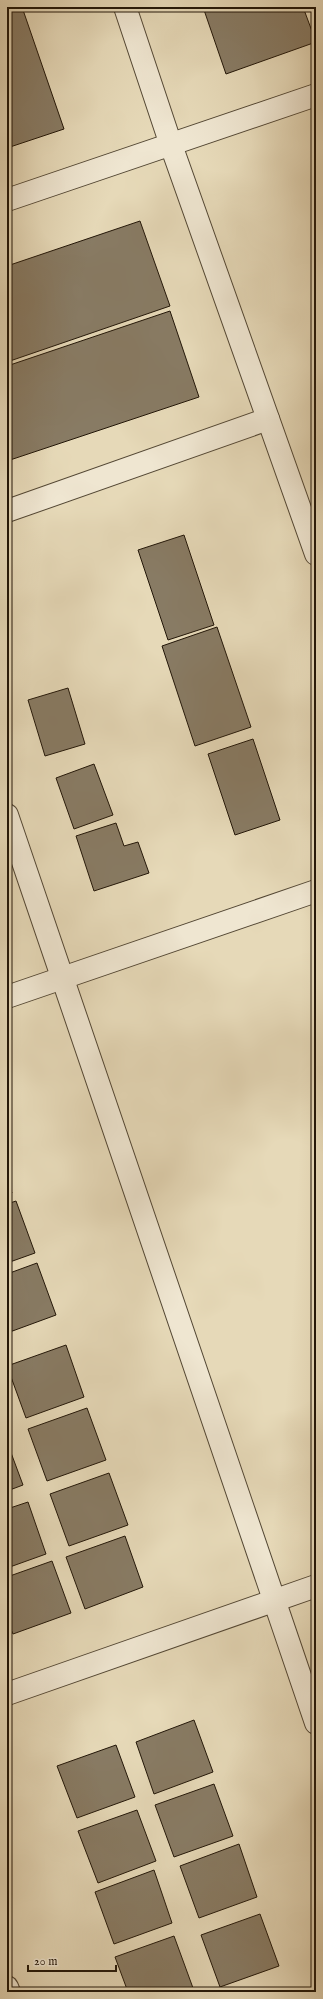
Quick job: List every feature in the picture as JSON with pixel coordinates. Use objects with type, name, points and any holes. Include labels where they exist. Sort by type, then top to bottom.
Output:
[{"type":"lane","points":[[125,7],[316,554]]},
{"type":"lane","points":[[7,200],[316,95]]},
{"type":"lane","points":[[7,511],[268,419]]},
{"type":"lane","points":[[7,815],[316,1723]]},
{"type":"lane","points":[[7,997],[316,891]]},
{"type":"lane","points":[[7,1694],[316,1586]]},
{"type":"lane","points":[[7,1987],[9,1992]]},
{"type":"building","points":[[7,7],[22,7],[64,129],[7,148]]},
{"type":"building","points":[[203,7],[303,7],[316,42],[226,74]]},
{"type":"building","points":[[140,221],[170,306],[7,362],[7,266]]},
{"type":"building","points":[[170,311],[199,397],[7,461],[7,366]]},
{"type":"building","points":[[184,535],[214,625],[168,640],[138,550]]},
{"type":"building","points":[[217,627],[251,727],[195,746],[162,646]]},
{"type":"building","points":[[68,688],[85,744],[45,756],[28,700]]},
{"type":"building","points":[[253,739],[280,820],[235,835],[208,754]]},
{"type":"building","points":[[94,764],[113,815],[74,829],[56,778]]},
{"type":"building","points":[[116,823],[124,846],[138,842],[149,873],[94,891],[76,836]]},
{"type":"building","points":[[7,1180],[12,1193],[7,1195]]},
{"type":"building","points":[[16,1201],[35,1253],[7,1263],[7,1204]]},
{"type":"building","points":[[37,1263],[56,1315],[7,1333],[7,1274]]},
{"type":"building","points":[[66,1345],[84,1397],[26,1418],[7,1366]]},
{"type":"building","points":[[87,1408],[106,1460],[47,1481],[28,1429]]},
{"type":"building","points":[[7,1442],[23,1485],[7,1491]]},
{"type":"building","points":[[109,1473],[128,1525],[69,1546],[50,1494]]},
{"type":"building","points":[[28,1502],[46,1554],[7,1568],[7,1509]]},
{"type":"building","points":[[125,1536],[143,1587],[85,1609],[66,1557]]},
{"type":"building","points":[[52,1561],[71,1613],[13,1634],[7,1620],[7,1577]]},
{"type":"building","points":[[194,1720],[213,1772],[154,1794],[136,1742]]},
{"type":"building","points":[[116,1745],[135,1797],[77,1818],[57,1766]]},
{"type":"building","points":[[214,1784],[233,1836],[174,1857],[155,1805]]},
{"type":"building","points":[[137,1810],[156,1861],[98,1883],[78,1831]]},
{"type":"building","points":[[239,1844],[257,1897],[199,1918],[180,1866]]},
{"type":"building","points":[[154,1870],[172,1923],[114,1944],[95,1892]]},
{"type":"building","points":[[260,1914],[279,1966],[220,1987],[201,1935]]},
{"type":"building","points":[[174,1936],[193,1988],[181,1992],[128,1992],[115,1957]]}]
